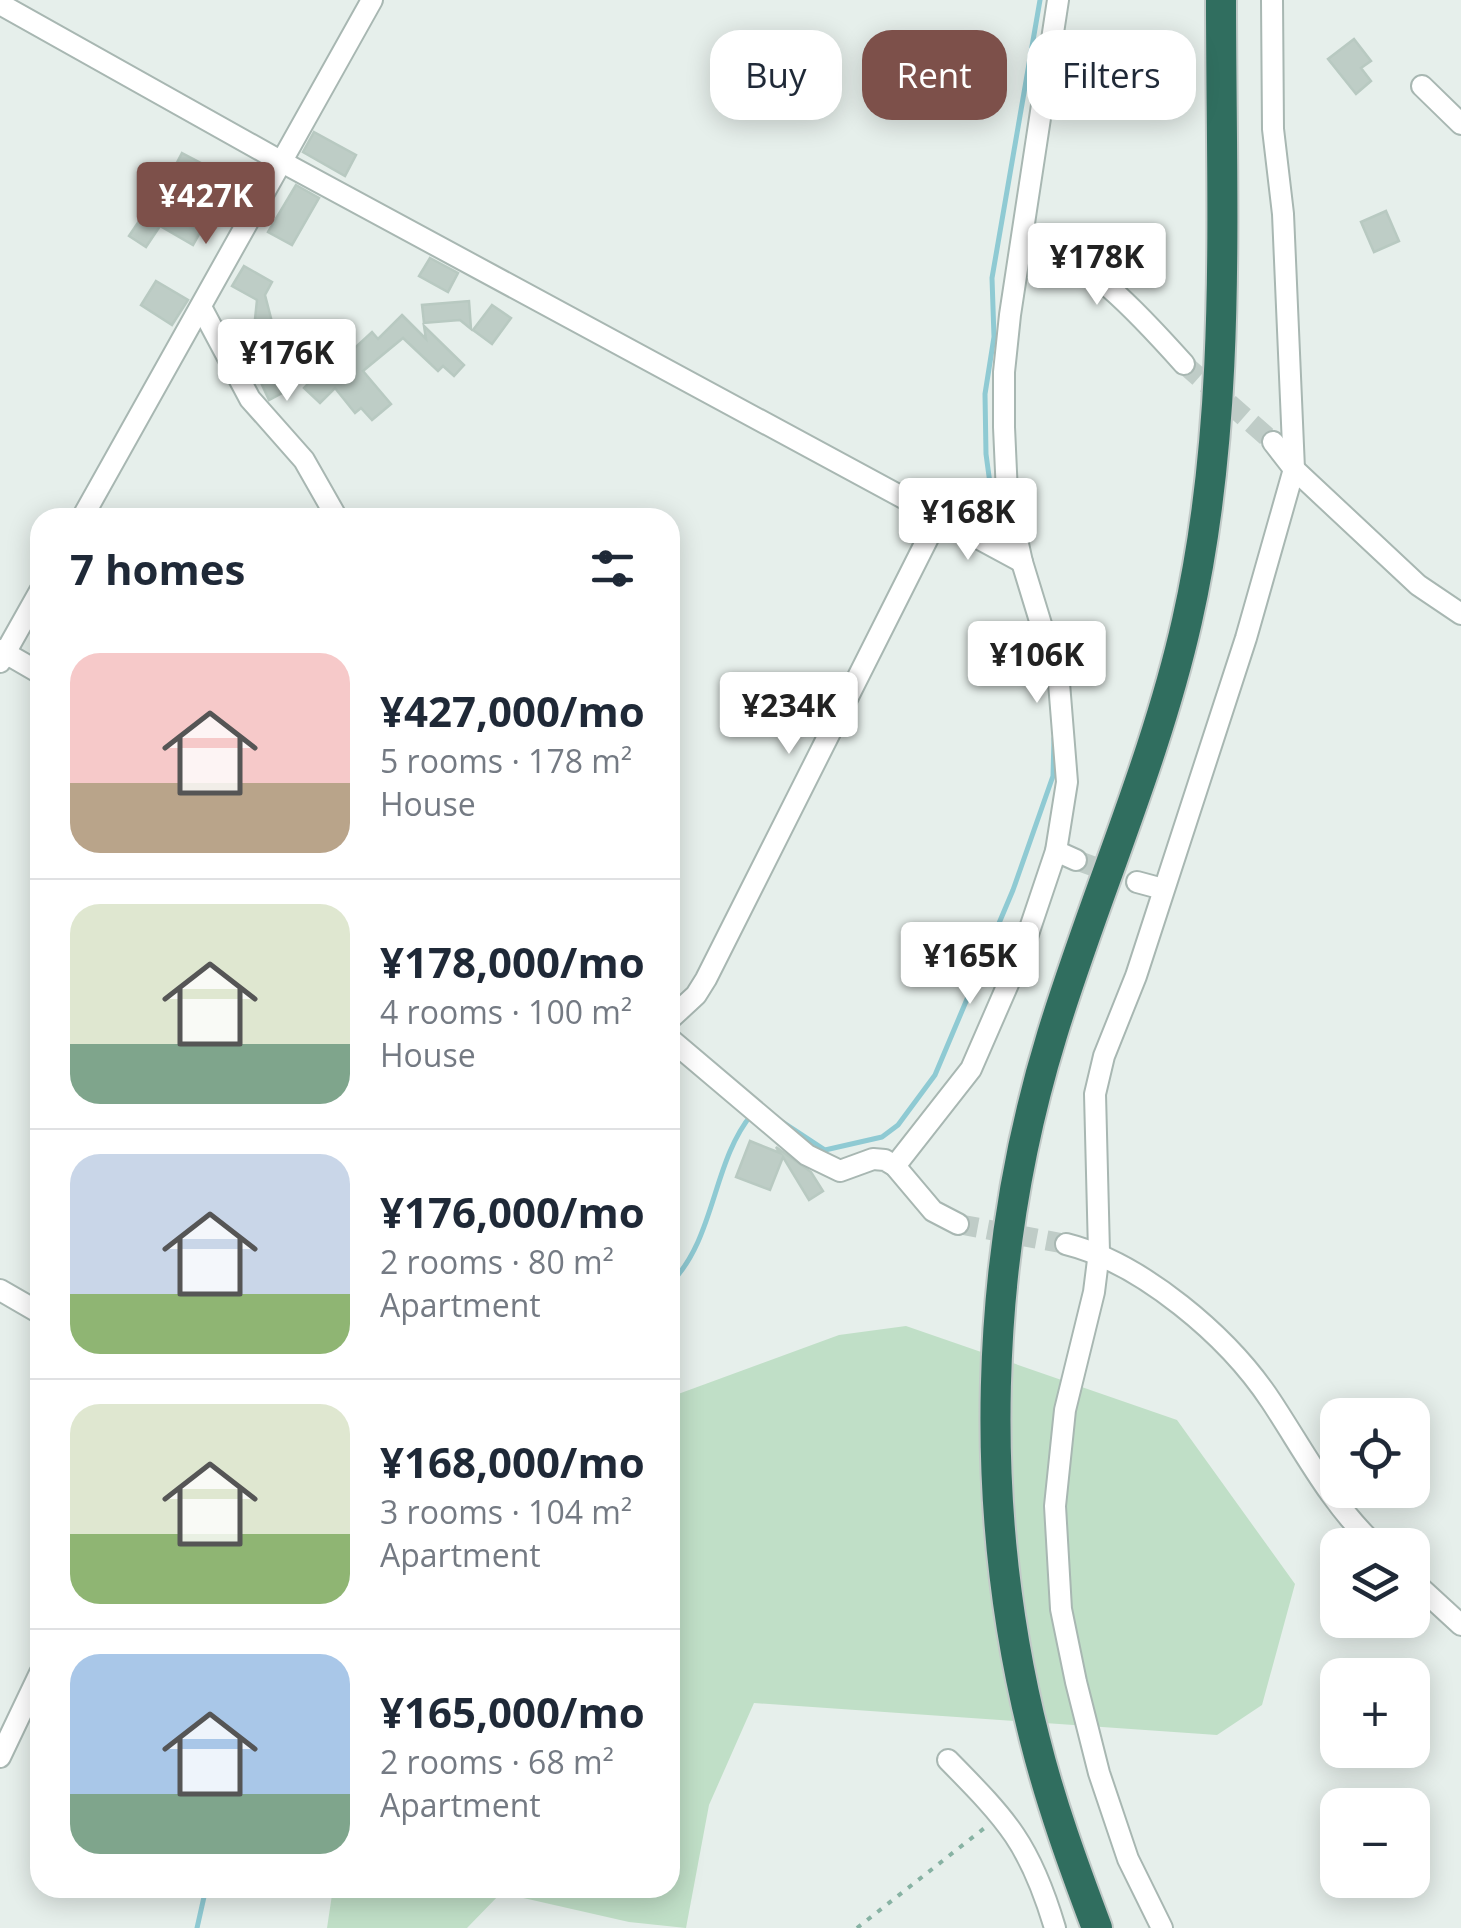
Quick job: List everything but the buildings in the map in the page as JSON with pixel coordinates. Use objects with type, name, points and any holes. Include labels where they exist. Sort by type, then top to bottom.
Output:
[{"type":"highway","points":[[1097,1928],[1036,1746],[1013,1631],[1001,1529],[996,1410],[1006,1256],[1041,1074],[1169,687],[1210,506],[1218,430],[1221,0]]},
{"type":"highway","points":[[1036,1746],[1112,1928]]},
{"type":"street","points":[[88,508],[372,0]]},
{"type":"street","points":[[895,1166],[971,1068],[1022,952],[1056,851],[1067,782],[1064,714],[1006,494],[1004,372],[1058,0]]},
{"type":"street","points":[[1162,1928],[1128,1859],[1099,1773],[1060,1608],[1054,1506],[1064,1410],[1094,1292],[1099,1252],[1095,1094],[1104,1056],[1136,976],[1246,638],[1294,470],[1283,214],[1274,128],[1272,0]]},
{"type":"street","points":[[0,4],[937,520],[1022,562]]},
{"type":"street","points":[[1422,86],[1461,124]]},
{"type":"street","points":[[1024,231],[1094,272],[1184,364]]},
{"type":"street","points":[[202,307],[250,398],[304,460],[331,508]]},
{"type":"street","points":[[1273,442],[1294,470],[1418,585],[1461,614]]},
{"type":"street","points":[[680,1010],[696,995],[706,978],[937,520]]},
{"type":"street","points":[[30,608],[2,654],[30,668]]},
{"type":"street","points":[[1056,851],[1076,860]]},
{"type":"street","points":[[1137,882],[1163,890]]},
{"type":"street","points":[[680,1048],[745,1105],[825,1166],[840,1171],[873,1159],[895,1166],[933,1211],[958,1224]]},
{"type":"street","points":[[1066,1244],[1099,1252],[1169,1298],[1240,1361],[1356,1528]]},
{"type":"street","points":[[0,1290],[30,1307]]},
{"type":"street","points":[[1430,1597],[1461,1625]]},
{"type":"street","points":[[0,1757],[30,1695]]},
{"type":"street","points":[[948,1760],[1002,1814],[1041,1883],[1054,1928]]},
{"type":"path","points":[[857,1928],[1002,1814]]},
{"type":"green space","points":[[906,1326],[1177,1420],[1295,1584],[1262,1705],[1217,1735],[754,1703],[709,1805],[686,1928],[629,1922],[523,1898],[680,1898],[680,1393],[839,1335]]},
{"type":"green space","points":[[332,1898],[496,1898],[467,1928],[327,1928]]},
{"type":"waterway","points":[[1004,546],[996,528],[986,454],[985,394],[994,337],[992,278],[1040,0]]},
{"type":"waterway","points":[[784,1123],[825,1150],[882,1137],[898,1125],[935,1075],[1013,890],[1053,776],[1054,738]]},
{"type":"waterway","points":[[680,1271],[697,1245],[729,1154],[752,1114]]},
{"type":"waterway","points":[[197,1928],[204,1898]]},
{"type":"tunnel","points":[[1184,364],[1273,442]]},
{"type":"tunnel","points":[[1076,860],[1137,882]]},
{"type":"tunnel","points":[[958,1224],[1066,1244]]}]
